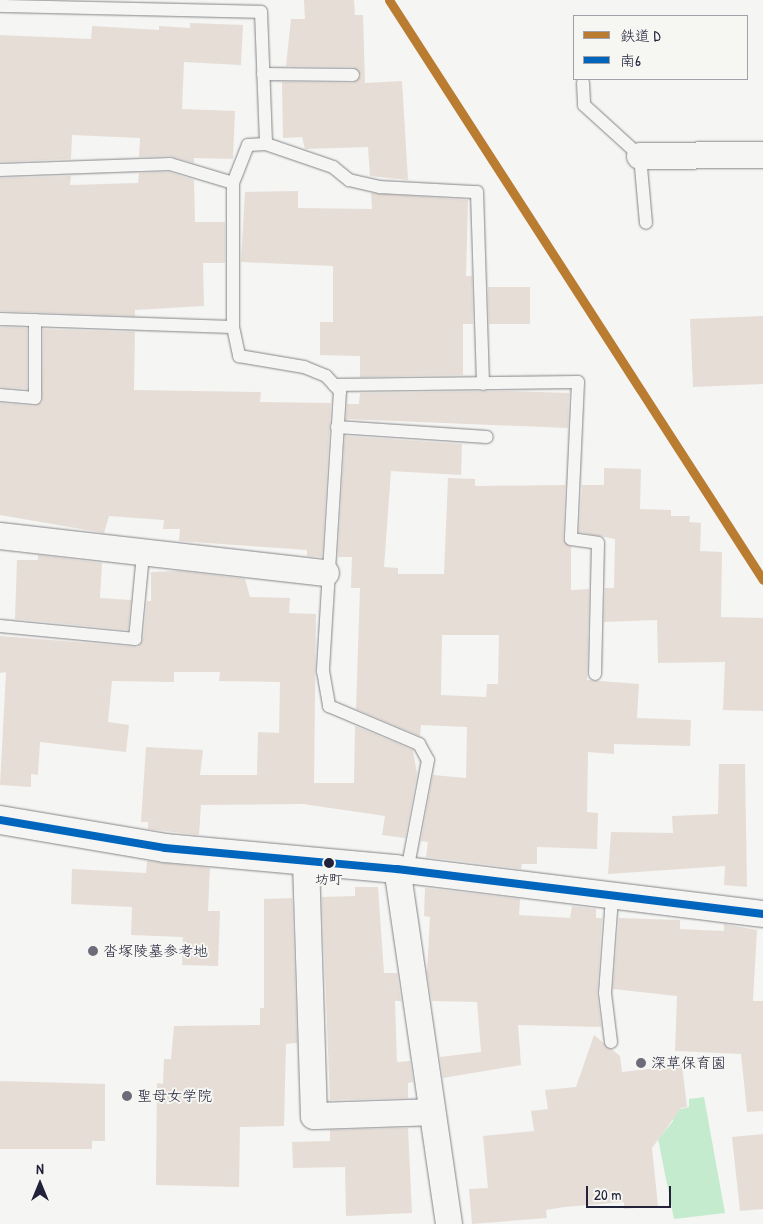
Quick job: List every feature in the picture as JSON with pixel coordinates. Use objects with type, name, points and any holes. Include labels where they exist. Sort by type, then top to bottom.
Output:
[{"type":"street","points":[[640,156],[763,156]]},
{"type":"street","points":[[0,536],[143,554],[326,573]]},
{"type":"street","points":[[0,820],[164,848],[402,870],[763,914]]},
{"type":"street","points":[[306,862],[314,1116],[432,1112]]},
{"type":"street","points":[[402,870],[448,1224]]},
{"type":"lane","points":[[0,6],[113,3],[261,12],[266,144]]},
{"type":"lane","points":[[263,74],[353,75]]},
{"type":"lane","points":[[583,83],[584,105],[640,156],[646,223]]},
{"type":"lane","points":[[402,870],[428,760],[419,744],[329,706],[323,671],[326,573],[340,391],[326,376],[304,367],[239,356],[233,327],[233,183],[248,145],[266,144],[333,167],[350,180],[380,187],[478,192],[483,384]]},
{"type":"lane","points":[[0,170],[170,164],[233,183]]},
{"type":"lane","points":[[0,320],[233,327]]},
{"type":"lane","points":[[0,395],[34,398],[34,320]]},
{"type":"lane","points":[[334,385],[578,382],[571,539],[598,543],[595,674]]},
{"type":"lane","points":[[337,427],[487,437]]},
{"type":"lane","points":[[0,626],[135,639],[143,554]]},
{"type":"lane","points":[[611,1042],[605,993],[612,897]]},
{"type":"green space","points":[[704,1097],[725,1213],[674,1219],[658,1139],[673,1121],[673,1111],[689,1107],[689,1099]]},
{"type":"building","points":[[304,0],[354,0],[355,15],[363,15],[365,83],[402,81],[408,180],[370,176],[368,147],[305,149],[302,137],[283,138],[282,82],[353,83],[361,76],[353,67],[286,66],[291,19],[305,19]]},
{"type":"building","points":[[190,23],[243,25],[241,65],[184,62],[182,109],[235,111],[233,159],[194,158],[194,163],[170,156],[139,157],[140,138],[72,135],[71,159],[0,162],[0,35],[91,39],[92,26],[159,30],[159,26],[190,28]]},
{"type":"building","points":[[169,172],[194,180],[195,222],[225,222],[225,263],[203,263],[204,306],[135,310],[135,316],[0,311],[0,178],[71,176],[70,185],[138,183],[139,173]]},
{"type":"building","points":[[298,191],[298,208],[372,209],[371,193],[468,200],[466,276],[472,276],[473,324],[463,324],[463,375],[360,377],[360,356],[320,355],[320,322],[333,322],[333,266],[241,262],[245,192]]},
{"type":"building","points":[[488,287],[530,287],[530,324],[489,324]]},
{"type":"building","points":[[763,316],[763,384],[693,387],[690,319]]},
{"type":"building","points":[[0,327],[27,328],[27,389],[0,387]]},
{"type":"building","points":[[43,329],[135,332],[134,390],[261,392],[260,402],[331,403],[322,557],[307,556],[307,550],[179,541],[180,529],[163,529],[164,520],[109,516],[104,533],[0,515],[0,403],[34,406],[42,402]]},
{"type":"building","points":[[505,391],[569,393],[568,428],[346,419],[347,404],[359,404],[360,393]]},
{"type":"building","points":[[345,436],[462,444],[461,475],[391,471],[384,567],[398,568],[398,574],[444,574],[448,478],[475,479],[475,486],[565,485],[563,539],[571,547],[571,590],[589,589],[587,680],[639,684],[637,718],[691,720],[690,746],[614,744],[614,754],[588,752],[587,812],[598,813],[597,849],[537,847],[537,864],[522,864],[521,869],[426,857],[428,842],[421,841],[433,775],[466,778],[467,727],[421,725],[420,736],[356,709],[360,588],[351,588],[352,557],[338,557]],"holes":[[[442,635],[499,635],[498,684],[487,684],[486,697],[441,695]]]},
{"type":"building","points":[[604,468],[641,469],[640,509],[671,510],[671,516],[690,516],[689,522],[701,523],[700,551],[722,552],[721,617],[763,618],[763,711],[723,710],[725,662],[658,663],[657,620],[604,622],[605,588],[614,588],[615,539],[579,532],[582,485],[604,485]]},
{"type":"building","points":[[38,555],[102,563],[100,598],[131,600],[128,630],[15,619],[17,560],[38,560]]},
{"type":"building","points":[[179,571],[245,579],[250,597],[290,598],[289,613],[316,614],[314,783],[354,783],[355,726],[413,750],[417,774],[405,838],[382,835],[385,816],[303,804],[201,805],[199,835],[148,829],[148,822],[141,822],[146,747],[203,750],[200,775],[257,775],[258,732],[279,733],[280,682],[219,681],[220,672],[174,672],[174,682],[112,681],[108,722],[129,725],[126,752],[40,742],[38,775],[31,774],[31,787],[0,785],[6,672],[0,673],[0,636],[138,647],[143,640],[147,601],[151,601],[151,572]]},
{"type":"building","points":[[719,764],[745,764],[747,887],[724,885],[725,866],[608,874],[611,832],[673,833],[672,816],[718,814]]},
{"type":"building","points":[[147,861],[210,868],[208,911],[220,911],[218,966],[182,965],[183,937],[131,935],[132,907],[71,904],[72,869],[146,873]]},
{"type":"building","points":[[355,887],[378,887],[384,973],[397,973],[401,1001],[395,1001],[397,1062],[410,1061],[413,1082],[408,1083],[408,1098],[330,1100],[322,897],[355,896]]},
{"type":"building","points":[[425,888],[520,899],[519,915],[570,918],[572,906],[596,909],[596,918],[602,918],[597,993],[601,1027],[518,1025],[521,1065],[443,1078],[440,1057],[481,1052],[477,1002],[432,1001],[427,972],[430,917],[424,916]]},
{"type":"building","points":[[292,898],[297,1043],[286,1044],[284,1126],[240,1127],[239,1187],[156,1185],[157,1083],[163,1084],[164,1059],[171,1059],[174,1026],[260,1025],[260,1008],[264,1008],[264,899]]},
{"type":"building","points":[[619,918],[680,920],[680,929],[724,931],[724,924],[757,930],[753,1001],[763,1001],[763,1111],[747,1112],[741,1054],[675,1051],[677,996],[613,989]]},
{"type":"building","points":[[594,1035],[620,1056],[622,1072],[682,1065],[687,1107],[681,1108],[652,1148],[658,1206],[624,1209],[624,1202],[564,1207],[546,1210],[547,1218],[472,1224],[469,1189],[488,1188],[483,1136],[534,1131],[531,1111],[548,1109],[545,1090],[576,1087]]},
{"type":"building","points":[[0,1081],[105,1084],[105,1141],[92,1141],[92,1149],[0,1149]]},
{"type":"building","points":[[408,1128],[412,1213],[346,1216],[345,1167],[293,1168],[292,1142],[330,1141],[330,1130]]},
{"type":"building","points":[[763,1134],[763,1209],[740,1211],[732,1137]]},
{"type":"rail line","name":"D","points":[[389,0],[763,580]]},
{"type":"transit line","name":"南6","points":[[0,820],[165,848],[397,869],[763,914]]},
{"type":"place","name":"坊町","points":[[329,863]]},
{"type":"place","name":"沓塚陵墓参考地","points":[[93,951]]},
{"type":"place","name":"深草保育園","points":[[641,1063]]},
{"type":"place","name":"聖母女学院","points":[[127,1096]]}]
